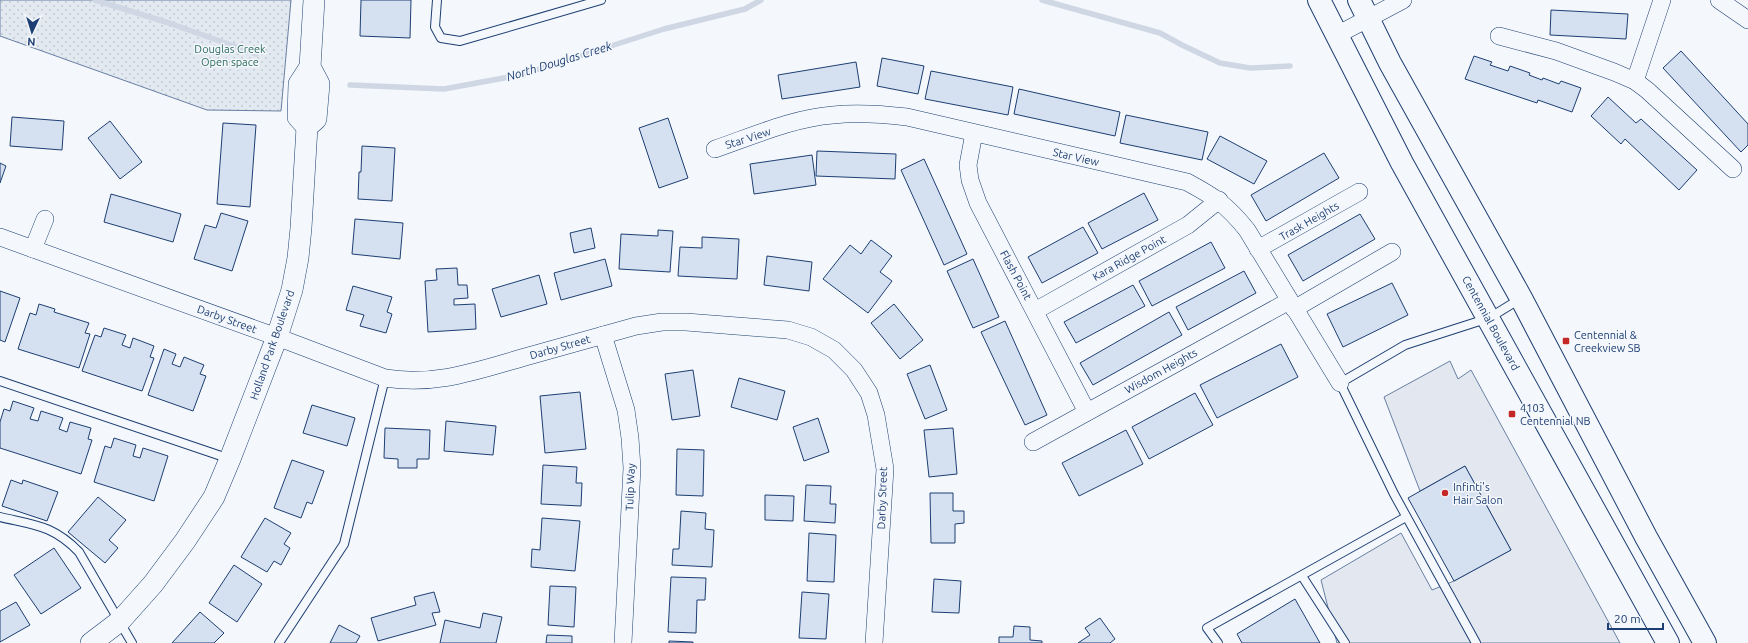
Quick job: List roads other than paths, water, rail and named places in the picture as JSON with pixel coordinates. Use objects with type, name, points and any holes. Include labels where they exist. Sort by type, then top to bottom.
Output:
[{"type":"main road","name":"Centennial Boulevard","points":[[1319,0],[1402,163],[1668,643]]},
{"type":"main road","points":[[1363,9],[1390,63],[1521,298],[1646,537],[1705,643]]},
{"type":"street","name":"Holland Park Boulevard","points":[[91,643],[120,621],[153,584],[185,541],[214,497],[276,337],[292,290],[298,258],[307,126],[316,119],[319,84],[310,67],[314,0]]},
{"type":"street","points":[[1340,41],[1363,9],[1404,0]]},
{"type":"street","points":[[1635,81],[1662,0]]},
{"type":"street","points":[[1719,0],[1748,20]]},
{"type":"street","points":[[1498,36],[1556,51],[1635,81],[1647,90],[1733,170]]},
{"type":"street","name":"Star View","points":[[715,148],[795,122],[832,115],[882,114],[907,117],[1187,182],[1218,200],[1232,211],[1247,230],[1291,305],[1340,383]]},
{"type":"street","name":"Flash Point","points":[[974,133],[968,165],[970,180],[978,203],[1088,412]]},
{"type":"street","name":"Trask Heights","points":[[1258,250],[1359,192]]},
{"type":"street","name":"Kara Ridge Point","points":[[1035,311],[1188,225],[1218,200]]},
{"type":"street","points":[[33,249],[45,219]]},
{"type":"street","name":"Darby Street","points":[[0,237],[385,378],[418,382],[457,377],[636,326],[662,322],[686,322],[788,330],[811,337],[834,350],[854,370],[869,394],[876,415],[885,469],[874,643]]},
{"type":"street","name":"Wisdom Heights","points":[[1034,442],[1392,252]]},
{"type":"street","name":"Tulip Way","points":[[603,335],[626,410],[632,468],[623,643]]},
{"type":"lane","points":[[437,0],[435,27],[441,38],[460,41],[601,0]]},
{"type":"lane","points":[[1476,643],[1406,517],[1340,383],[1405,345],[1489,318],[1521,298]]},
{"type":"lane","points":[[279,643],[344,544],[385,378]]},
{"type":"lane","points":[[0,381],[230,459]]},
{"type":"lane","points":[[0,517],[53,530],[68,541],[78,552],[132,643]]},
{"type":"lane","points":[[1218,643],[1207,628],[1406,517]]},
{"type":"lane","points":[[1302,576],[1345,643]]},
{"type":"waterway","name":"North Douglas Creek","points":[[95,0],[169,23],[256,54]]},
{"type":"waterway","name":"North Douglas Creek","points":[[350,85],[444,89],[520,75],[664,29],[745,9],[761,0]]},
{"type":"waterway","name":"North Douglas Creek","points":[[1042,0],[1160,33],[1220,63],[1250,68],[1290,66]]},
{"type":"place","name":"Centennial & Creekview SB","points":[[1566,341]]},
{"type":"place","name":"4103 Centennial NB","points":[[1512,414]]},
{"type":"place","name":"Infinti's Hair Salon","points":[[1445,493]]},
{"type":"park label","name":"Douglas Creek Open space","points":[[230,55]]}]
